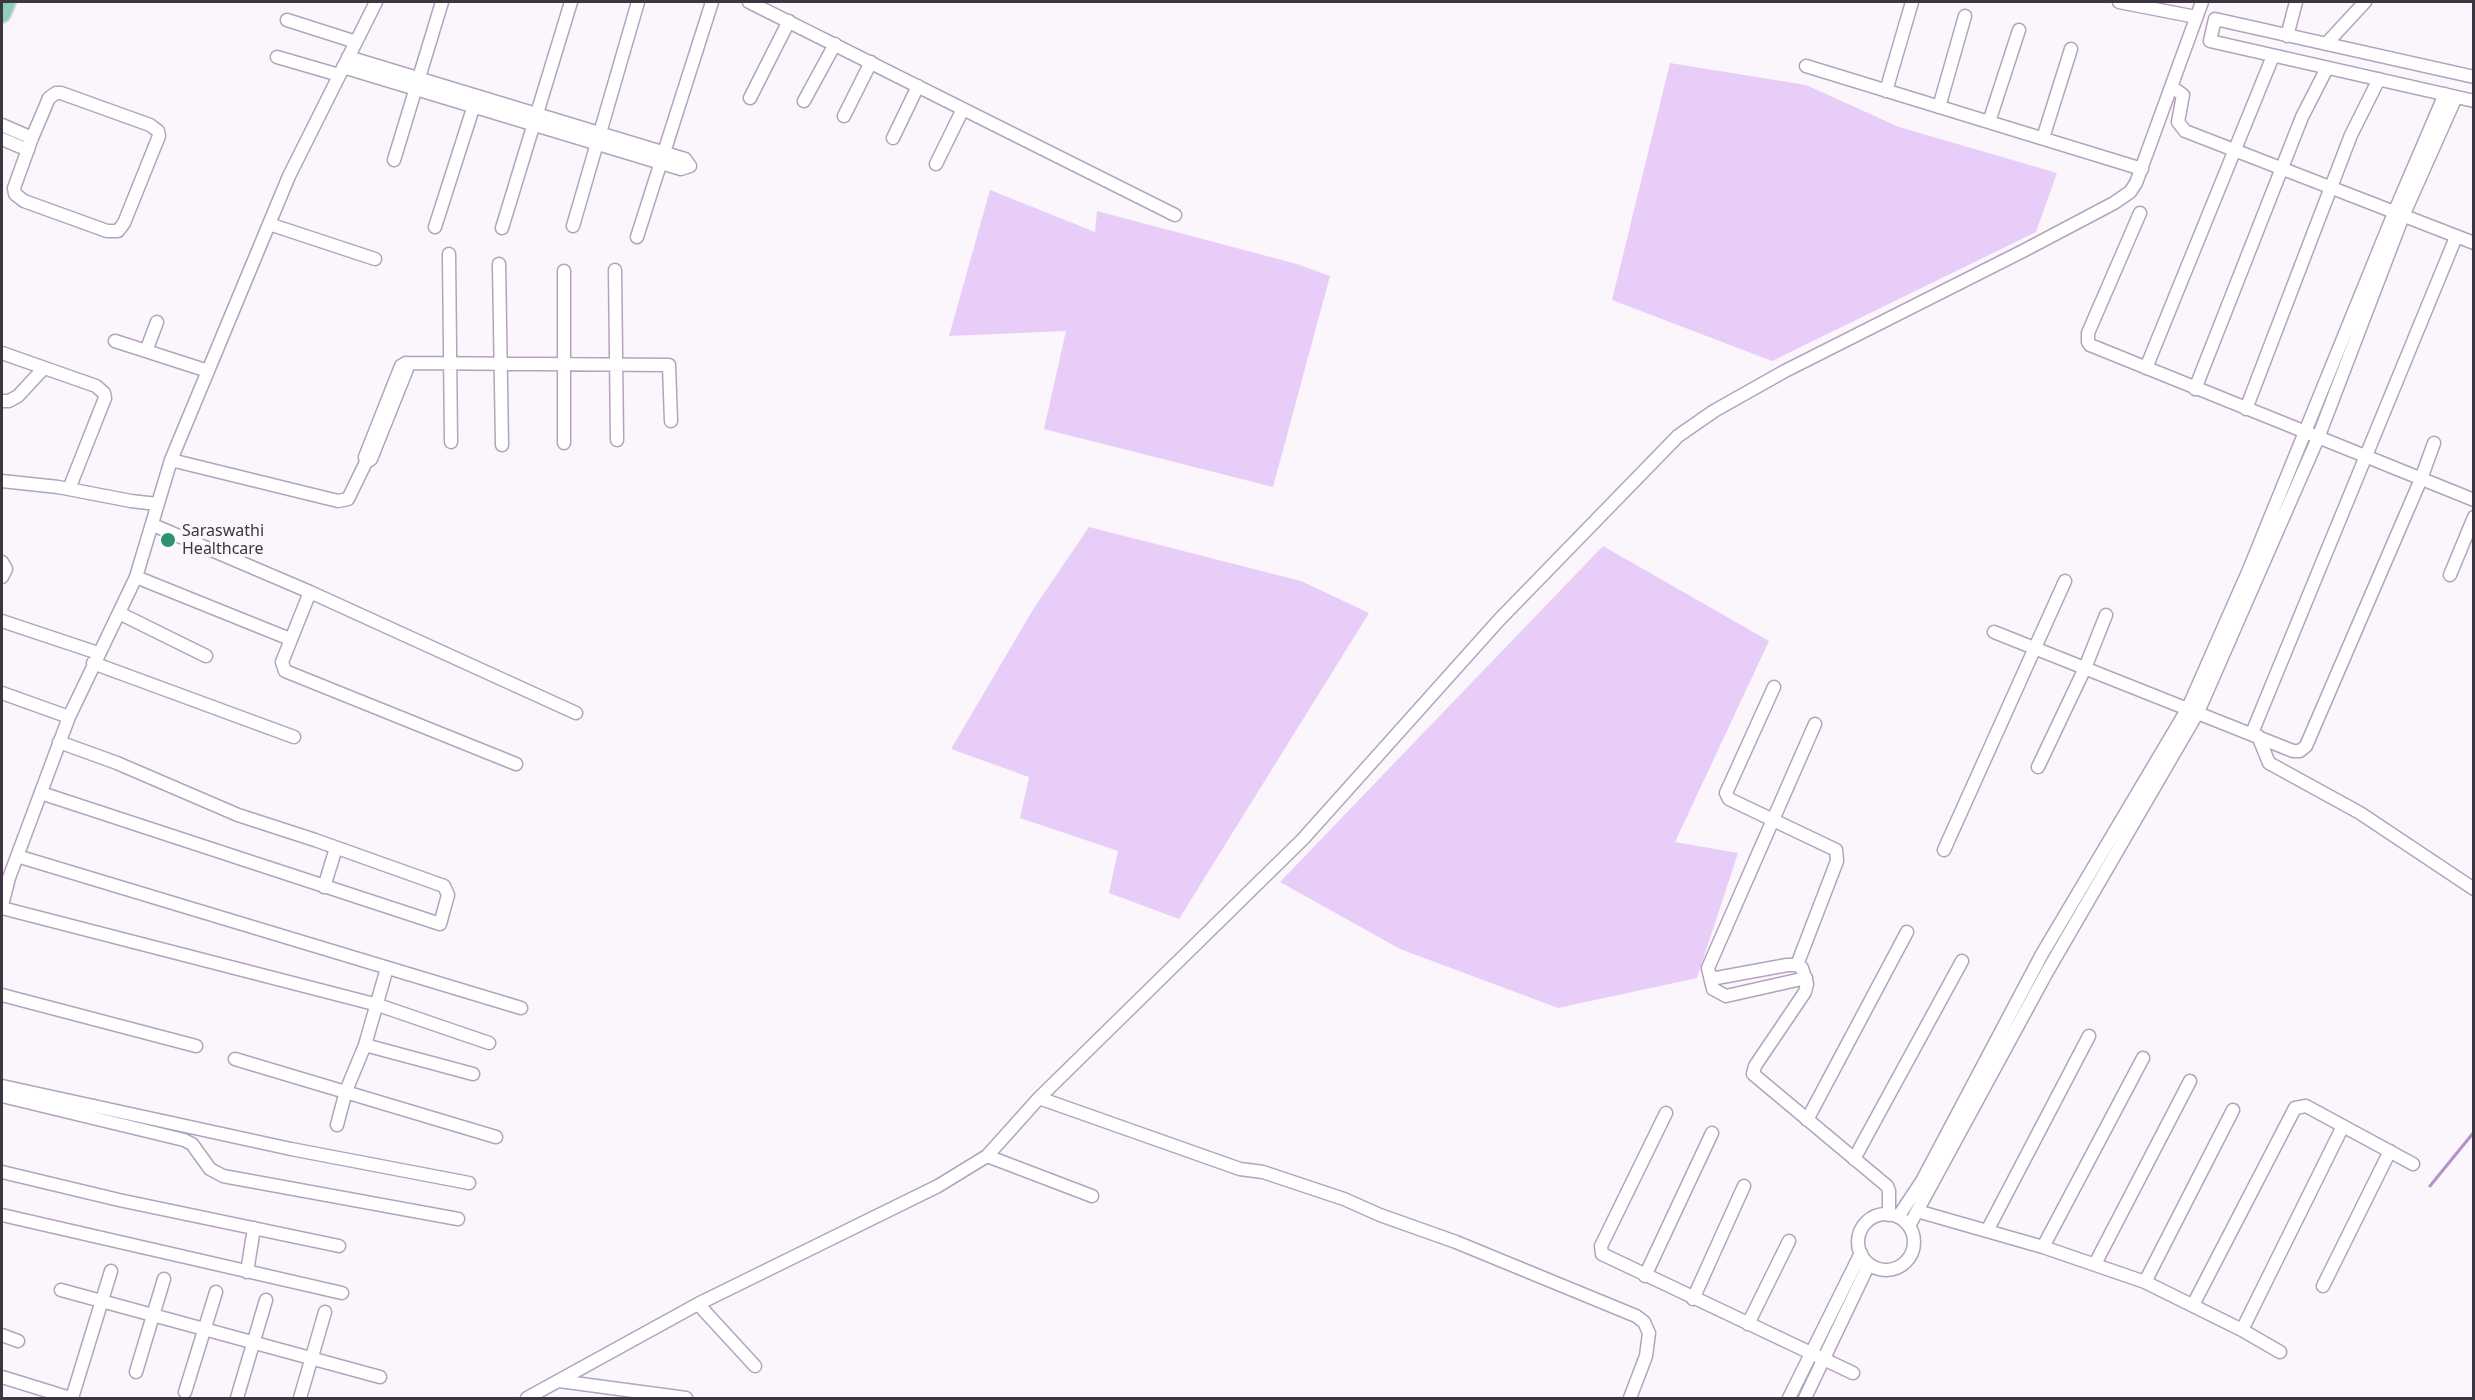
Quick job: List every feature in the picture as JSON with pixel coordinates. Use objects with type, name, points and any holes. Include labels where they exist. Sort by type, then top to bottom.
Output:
[{"type":"main road","points":[[2,14],[7,2]]},
{"type":"street","points":[[360,2],[375,3],[289,176],[171,460],[136,577],[95,658],[69,717],[17,856],[5,877],[2,906],[378,1005],[489,1043]]},
{"type":"street","points":[[394,160],[442,2]]},
{"type":"street","points":[[502,228],[571,2]]},
{"type":"street","points":[[573,226],[638,2]]},
{"type":"street","points":[[637,237],[712,2]]},
{"type":"street","points":[[749,2],[1175,215]]},
{"type":"street","points":[[1886,91],[1912,2]]},
{"type":"street","points":[[2119,2],[2196,17]]},
{"type":"street","points":[[527,1398],[698,1304],[938,1186],[987,1156],[1039,1098],[1303,839],[1499,620],[1678,436],[1714,411],[1785,372],[2114,203],[2130,192],[2142,169],[2202,2]]},
{"type":"street","points":[[2287,36],[2296,2]]},
{"type":"street","points":[[2325,44],[2365,2]]},
{"type":"street","points":[[1938,107],[1965,16]]},
{"type":"street","points":[[2474,63],[2472,77],[2215,19],[2210,41],[2474,101]]},
{"type":"street","points":[[287,20],[356,42]]},
{"type":"street","points":[[750,98],[789,21]]},
{"type":"street","points":[[1989,122],[2019,30]]},
{"type":"street","points":[[804,101],[835,44]]},
{"type":"street","points":[[2043,138],[2071,49]]},
{"type":"street","points":[[2146,368],[2273,56]]},
{"type":"street","points":[[277,57],[343,66],[418,83],[663,158]]},
{"type":"street","points":[[844,116],[871,63]]},
{"type":"street","points":[[1806,66],[2142,169]]},
{"type":"street","points":[[2195,389],[2302,117],[2327,68]]},
{"type":"street","points":[[2246,409],[2333,188],[2351,135],[2379,79]]},
{"type":"street","points":[[893,138],[918,86]]},
{"type":"street","points":[[2172,87],[2183,95],[2178,119],[2180,127],[2185,131],[2474,243]]},
{"type":"street","points":[[56,93],[150,125],[158,131],[159,136],[124,223],[118,231],[114,232],[18,198],[14,188],[30,144],[49,98],[56,93]]},
{"type":"street","points":[[1894,1216],[1922,1181],[2042,954],[2193,710],[2306,432],[2451,96]]},
{"type":"street","points":[[435,227],[475,100]]},
{"type":"street","points":[[936,164],[963,109]]},
{"type":"street","points":[[2,125],[30,144]]},
{"type":"street","points":[[2,139],[30,144]]},
{"type":"street","points":[[2140,213],[2088,339],[2090,345],[2474,500]]},
{"type":"street","points":[[1909,1226],[2193,710],[2318,438],[2399,214]]},
{"type":"street","points":[[269,224],[375,259]]},
{"type":"street","points":[[2456,237],[2255,734],[2269,763],[2360,813],[2474,889]]},
{"type":"street","points":[[449,254],[451,441]]},
{"type":"street","points":[[500,264],[502,445]]},
{"type":"street","points":[[615,270],[617,440]]},
{"type":"street","points":[[564,271],[564,443]]},
{"type":"street","points":[[146,351],[157,322]]},
{"type":"street","points":[[115,341],[208,371]]},
{"type":"street","points":[[2,353],[96,386],[104,393],[105,398],[69,489]]},
{"type":"street","points":[[171,460],[338,501],[348,499],[366,462],[365,457],[401,366],[406,363],[669,365],[671,421]]},
{"type":"street","points":[[2,401],[9,401],[18,396],[44,368]]},
{"type":"street","points":[[1994,632],[2297,752],[2306,746],[2421,479],[2434,443]]},
{"type":"street","points":[[2,481],[69,489],[158,504]]},
{"type":"street","points":[[2450,575],[2474,517]]},
{"type":"street","points":[[153,525],[310,592],[576,713]]},
{"type":"street","points":[[2,562],[6,569],[2,578]]},
{"type":"street","points":[[136,577],[290,639]]},
{"type":"street","points":[[1944,850],[2065,581]]},
{"type":"street","points":[[310,592],[282,662],[285,671],[516,764]]},
{"type":"street","points":[[119,613],[206,656]]},
{"type":"street","points":[[2038,767],[2085,668],[2106,615]]},
{"type":"street","points":[[2,621],[294,738]]},
{"type":"street","points":[[1774,687],[1726,793],[1729,799],[1836,850],[1837,861],[1797,965]]},
{"type":"street","points":[[2,693],[69,717]]},
{"type":"street","points":[[1806,978],[1726,996],[1713,989],[1708,968],[1815,724]]},
{"type":"street","points":[[41,793],[440,924],[448,895],[444,886],[238,815],[117,763],[59,742]]},
{"type":"street","points":[[324,886],[336,848]]},
{"type":"street","points":[[17,856],[521,1008]]},
{"type":"street","points":[[1807,1120],[1907,932]]},
{"type":"street","points":[[1854,1159],[1962,961]]},
{"type":"street","points":[[1711,979],[1797,965],[1802,968],[1807,984],[1805,993],[1753,1070],[1755,1077],[1889,1191],[1894,1216]]},
{"type":"street","points":[[337,1125],[346,1091],[378,1005],[387,968]]},
{"type":"street","points":[[2,995],[196,1046]]},
{"type":"street","points":[[1987,1231],[2089,1036]]},
{"type":"street","points":[[365,1045],[473,1074]]},
{"type":"street","points":[[2043,1248],[2144,1058]]},
{"type":"street","points":[[235,1059],[496,1137]]},
{"type":"street","points":[[2095,1264],[2190,1081]]},
{"type":"street","points":[[2,1086],[121,1119],[192,1144],[210,1170],[223,1176],[458,1219]]},
{"type":"street","points":[[2,1096],[469,1183]]},
{"type":"street","points":[[1039,1098],[1240,1169],[1263,1172],[1344,1198],[1387,1218],[1456,1242],[1636,1316],[1644,1322],[1649,1333],[1646,1356],[1630,1398]]},
{"type":"street","points":[[2193,1305],[2295,1108],[2306,1106],[2414,1164]]},
{"type":"street","points":[[2145,1282],[2233,1110]]},
{"type":"street","points":[[1666,1113],[1601,1246],[1602,1254],[1853,1373]]},
{"type":"street","points":[[2242,1330],[2343,1126]]},
{"type":"street","points":[[1645,1276],[1712,1133]]},
{"type":"street","points":[[2323,1286],[2390,1151]]},
{"type":"street","points":[[987,1156],[1092,1196]]},
{"type":"street","points":[[2,1172],[339,1246]]},
{"type":"street","points":[[1693,1299],[1744,1186]]},
{"type":"street","points":[[1917,1211],[2095,1264],[2145,1282],[2242,1330],[2280,1352]]},
{"type":"street","points":[[2,1215],[342,1293]]},
{"type":"street","points":[[1876,1216],[1894,1216],[1909,1226],[1914,1242],[1913,1250],[1903,1264],[1888,1270],[1879,1269],[1869,1264],[1861,1253],[1859,1236],[1862,1227],[1876,1216]]},
{"type":"street","points":[[247,1272],[254,1228]]},
{"type":"street","points":[[1748,1324],[1789,1240]]},
{"type":"street","points":[[1789,1398],[1861,1253]]},
{"type":"street","points":[[1805,1398],[1869,1264]]},
{"type":"street","points":[[2,1377],[71,1398],[111,1271]]},
{"type":"street","points":[[136,1372],[164,1280]]},
{"type":"street","points":[[62,1290],[380,1377]]},
{"type":"street","points":[[185,1392],[216,1292]]},
{"type":"street","points":[[237,1398],[266,1300]]},
{"type":"street","points":[[698,1304],[755,1366]]},
{"type":"street","points":[[300,1398],[325,1312]]},
{"type":"street","points":[[2,1335],[18,1341]]},
{"type":"street","points":[[559,1381],[686,1398]]},
{"type":"shaded area","points":[[1670,63],[1806,85],[1899,127],[2057,173],[2036,232],[1772,361],[1612,300]]},
{"type":"shaded area","points":[[990,190],[1095,232],[1097,211],[1297,264],[1330,276],[1273,487],[1044,429],[1066,331],[949,336]]},
{"type":"shaded area","points":[[1089,527],[1301,581],[1369,613],[1179,919],[1109,893],[1118,851],[1020,818],[1029,777],[951,749],[1034,608]]},
{"type":"shaded area","points":[[1603,546],[1769,641],[1675,842],[1738,853],[1697,978],[1558,1008],[1400,949],[1280,882]]},
{"type":"waterway","points":[[2430,1186],[2474,1132]]},
{"type":"place","name":"Saraswathi Healthcare","points":[[168,540]]}]
